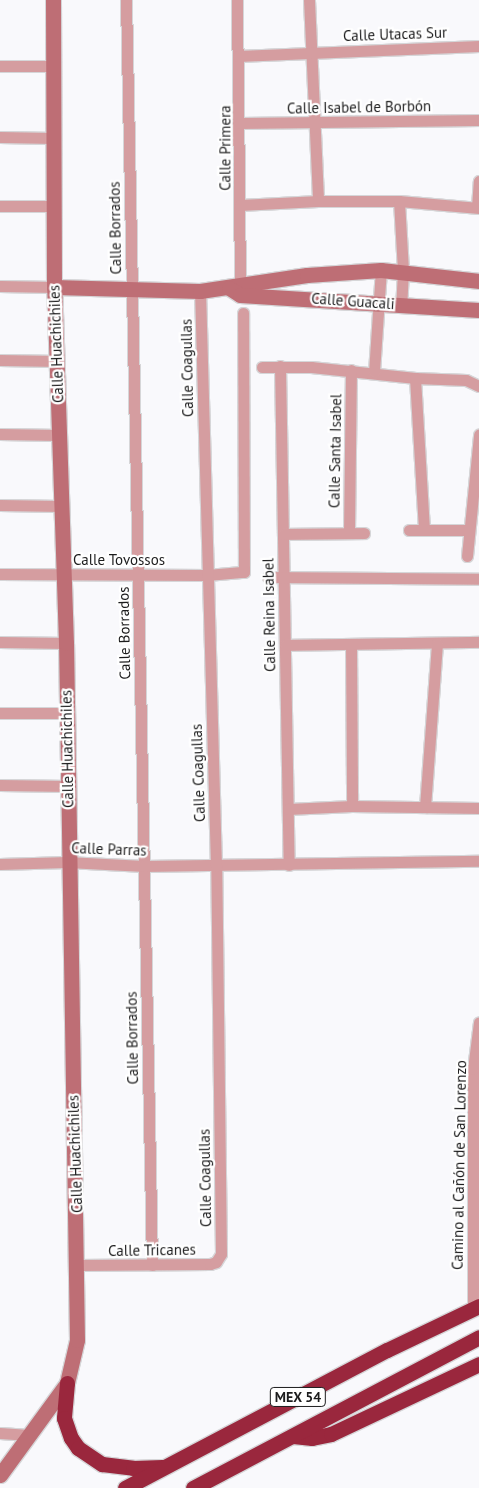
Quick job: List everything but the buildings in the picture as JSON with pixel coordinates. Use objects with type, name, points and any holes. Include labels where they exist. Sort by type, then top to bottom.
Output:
[{"type":"highway","name":"MEX 54","points":[[125,1488],[171,1466],[387,1350],[476,1308]]},
{"type":"highway","name":"MEX 54","points":[[193,1488],[479,1337]]},
{"type":"highway","points":[[293,1436],[312,1438],[331,1434],[476,1369]]},
{"type":"highway","points":[[67,1383],[66,1428],[78,1448],[88,1457],[118,1467],[171,1466]]},
{"type":"street","name":"Calle Huachichiles","points":[[0,1474],[67,1383],[78,1340],[78,1265],[67,862],[66,643],[58,361],[54,287],[53,0]]},
{"type":"street","name":"Calle Borrados","points":[[126,0],[152,1265]]},
{"type":"street","name":"Calle Primera","points":[[237,0],[240,123],[237,289]]},
{"type":"street","points":[[309,0],[318,201]]},
{"type":"street","name":"Calle Utacas Sur","points":[[238,56],[311,51],[479,46]]},
{"type":"street","points":[[0,66],[54,66]]},
{"type":"street","name":"Calle Isabel de Borbón","points":[[240,123],[479,120]]},
{"type":"street","points":[[0,137],[53,138]]},
{"type":"street","points":[[240,205],[318,201],[399,202],[478,207],[479,181]]},
{"type":"street","points":[[399,202],[403,271],[400,304]]},
{"type":"street","points":[[0,206],[54,206]]},
{"type":"street","points":[[374,372],[381,270]]},
{"type":"street","name":"Calle Guacali","points":[[0,286],[200,291],[237,289],[276,280],[381,270],[479,281]]},
{"type":"street","points":[[275,296],[276,280]]},
{"type":"street","name":"Calle Guacali","points":[[237,289],[275,296],[479,310]]},
{"type":"street","name":"Calle Coagullas","points":[[200,291],[216,866],[222,1254]]},
{"type":"street","name":"Calle Tovossos","points":[[0,574],[138,576],[237,574],[244,572],[246,566],[243,313]]},
{"type":"street","points":[[0,360],[58,361]]},
{"type":"street","points":[[262,367],[280,366],[351,370],[415,378],[466,380],[479,386]]},
{"type":"street","name":"Calle Reina Isabel","points":[[280,366],[282,576],[289,864]]},
{"type":"street","name":"Calle Santa Isabel","points":[[348,532],[351,370]]},
{"type":"street","points":[[415,378],[424,529]]},
{"type":"street","points":[[0,434],[59,435]]},
{"type":"street","points":[[467,556],[479,435]]},
{"type":"street","points":[[0,505],[61,506]]},
{"type":"street","points":[[409,530],[469,530]]},
{"type":"street","points":[[283,534],[364,533]]},
{"type":"street","points":[[268,577],[479,579]]},
{"type":"street","points":[[0,642],[66,643]]},
{"type":"street","points":[[425,807],[437,642]]},
{"type":"street","points":[[285,646],[479,642]]},
{"type":"street","points":[[351,644],[352,806]]},
{"type":"street","points":[[0,713],[67,713]]},
{"type":"street","points":[[0,785],[68,786]]},
{"type":"street","points":[[288,809],[352,806],[479,808]]},
{"type":"street","name":"Calle Parras","points":[[0,864],[67,862],[144,866],[216,866],[479,861]]},
{"type":"street","name":"Camino al Cañón de San Lorenzo","points":[[476,1308],[476,1067],[479,1022]]},
{"type":"street","name":"Calle Tricanes","points":[[78,1265],[210,1264],[216,1262],[222,1254]]},
{"type":"street","points":[[0,1434],[28,1435]]}]
